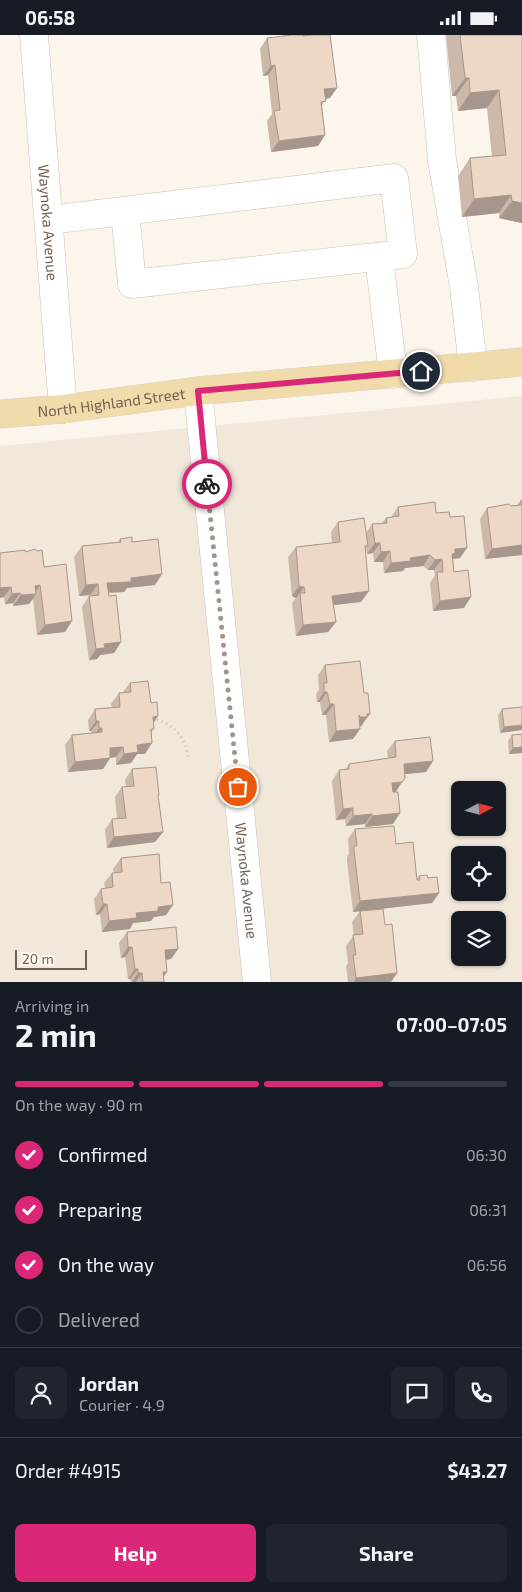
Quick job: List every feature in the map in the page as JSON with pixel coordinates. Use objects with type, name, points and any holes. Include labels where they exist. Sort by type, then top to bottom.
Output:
[{"type":"main road","name":"North Highland Street","points":[[0,414],[63,409],[198,391],[522,362]]},
{"type":"street","name":"Waynoka Avenue","points":[[34,35],[63,409]]},
{"type":"street","points":[[431,35],[442,160],[464,287],[473,367]]},
{"type":"street","points":[[49,219],[394,179],[403,254],[132,284],[125,211]]},
{"type":"street","points":[[379,257],[392,374]]},
{"type":"street","name":"Waynoka Avenue","points":[[198,391],[257,982]]},
{"type":"path","points":[[152,719],[164,723],[182,737],[188,757]]},
{"type":"shaded area","points":[[522,396],[522,982],[0,982],[0,446]]},
{"type":"building","points":[[292,35],[330,35],[337,88],[324,89],[326,101],[321,102],[325,135],[279,141],[274,111],[280,110],[275,65],[271,66],[267,38]]},
{"type":"building","points":[[460,35],[522,35],[522,203],[512,201],[511,195],[474,199],[470,158],[506,155],[499,90],[470,93],[469,78],[465,78]]},
{"type":"building","points":[[521,500],[522,545],[492,549],[487,508],[509,504],[511,506],[521,505]]},
{"type":"building","points":[[435,502],[436,513],[449,512],[450,517],[464,516],[467,548],[455,549],[455,553],[452,554],[454,572],[468,570],[471,597],[440,601],[437,572],[443,572],[442,559],[435,560],[430,555],[410,558],[411,561],[391,563],[390,551],[381,552],[380,543],[375,543],[372,524],[387,523],[386,518],[399,516],[398,507]]},
{"type":"building","points":[[364,518],[368,546],[365,546],[369,591],[332,596],[336,622],[303,625],[300,593],[305,593],[304,587],[299,586],[296,547],[340,542],[338,522]]},
{"type":"building","points":[[132,537],[132,542],[158,539],[162,574],[131,578],[131,582],[107,583],[109,596],[116,595],[121,642],[104,644],[105,648],[96,649],[89,596],[99,595],[98,584],[86,585],[82,546],[121,542],[120,539]]},
{"type":"building","points":[[35,549],[37,551],[42,550],[44,567],[66,564],[72,621],[45,625],[40,585],[35,586],[36,594],[12,594],[11,587],[0,588],[0,553],[25,550],[26,552]]},
{"type":"building","points":[[360,661],[364,693],[368,693],[370,714],[367,714],[367,717],[360,717],[359,715],[360,729],[336,731],[334,704],[330,704],[327,692],[324,692],[324,683],[327,683],[325,665]]},
{"type":"building","points":[[148,681],[151,703],[157,702],[158,716],[153,717],[154,729],[151,729],[152,743],[137,745],[138,752],[124,754],[123,747],[110,748],[110,758],[75,762],[72,735],[102,732],[102,728],[99,728],[99,721],[96,721],[95,709],[120,707],[119,693],[131,692],[130,683]]},
{"type":"building","points":[[522,707],[522,725],[504,727],[502,709]]},
{"type":"building","points":[[522,734],[522,747],[513,748],[512,735]]},
{"type":"building","points":[[430,737],[433,761],[404,764],[405,778],[402,782],[392,783],[393,792],[398,792],[400,813],[353,816],[353,808],[343,809],[339,770],[349,769],[349,764],[396,757],[395,741]]},
{"type":"building","points":[[156,767],[163,832],[114,837],[112,819],[126,818],[122,787],[134,786],[132,769]]},
{"type":"building","points":[[394,826],[396,844],[413,842],[417,880],[420,880],[419,876],[437,877],[439,893],[360,901],[354,850],[354,846],[357,846],[355,829]]},
{"type":"building","points":[[159,854],[161,883],[170,882],[173,905],[158,907],[158,911],[136,913],[137,918],[109,921],[107,904],[103,904],[101,889],[113,887],[112,873],[122,872],[121,858]]},
{"type":"building","points":[[383,909],[385,925],[392,924],[397,973],[356,978],[353,955],[356,955],[353,935],[363,934],[360,911]]},
{"type":"building","points":[[176,927],[178,949],[165,950],[167,972],[163,972],[164,982],[143,982],[142,973],[138,973],[138,969],[135,969],[132,947],[128,947],[127,932]]},
{"type":"way so far","points":[[207,484],[238,787]]},
{"type":"route","points":[[207,484],[198,391],[421,371]]}]
